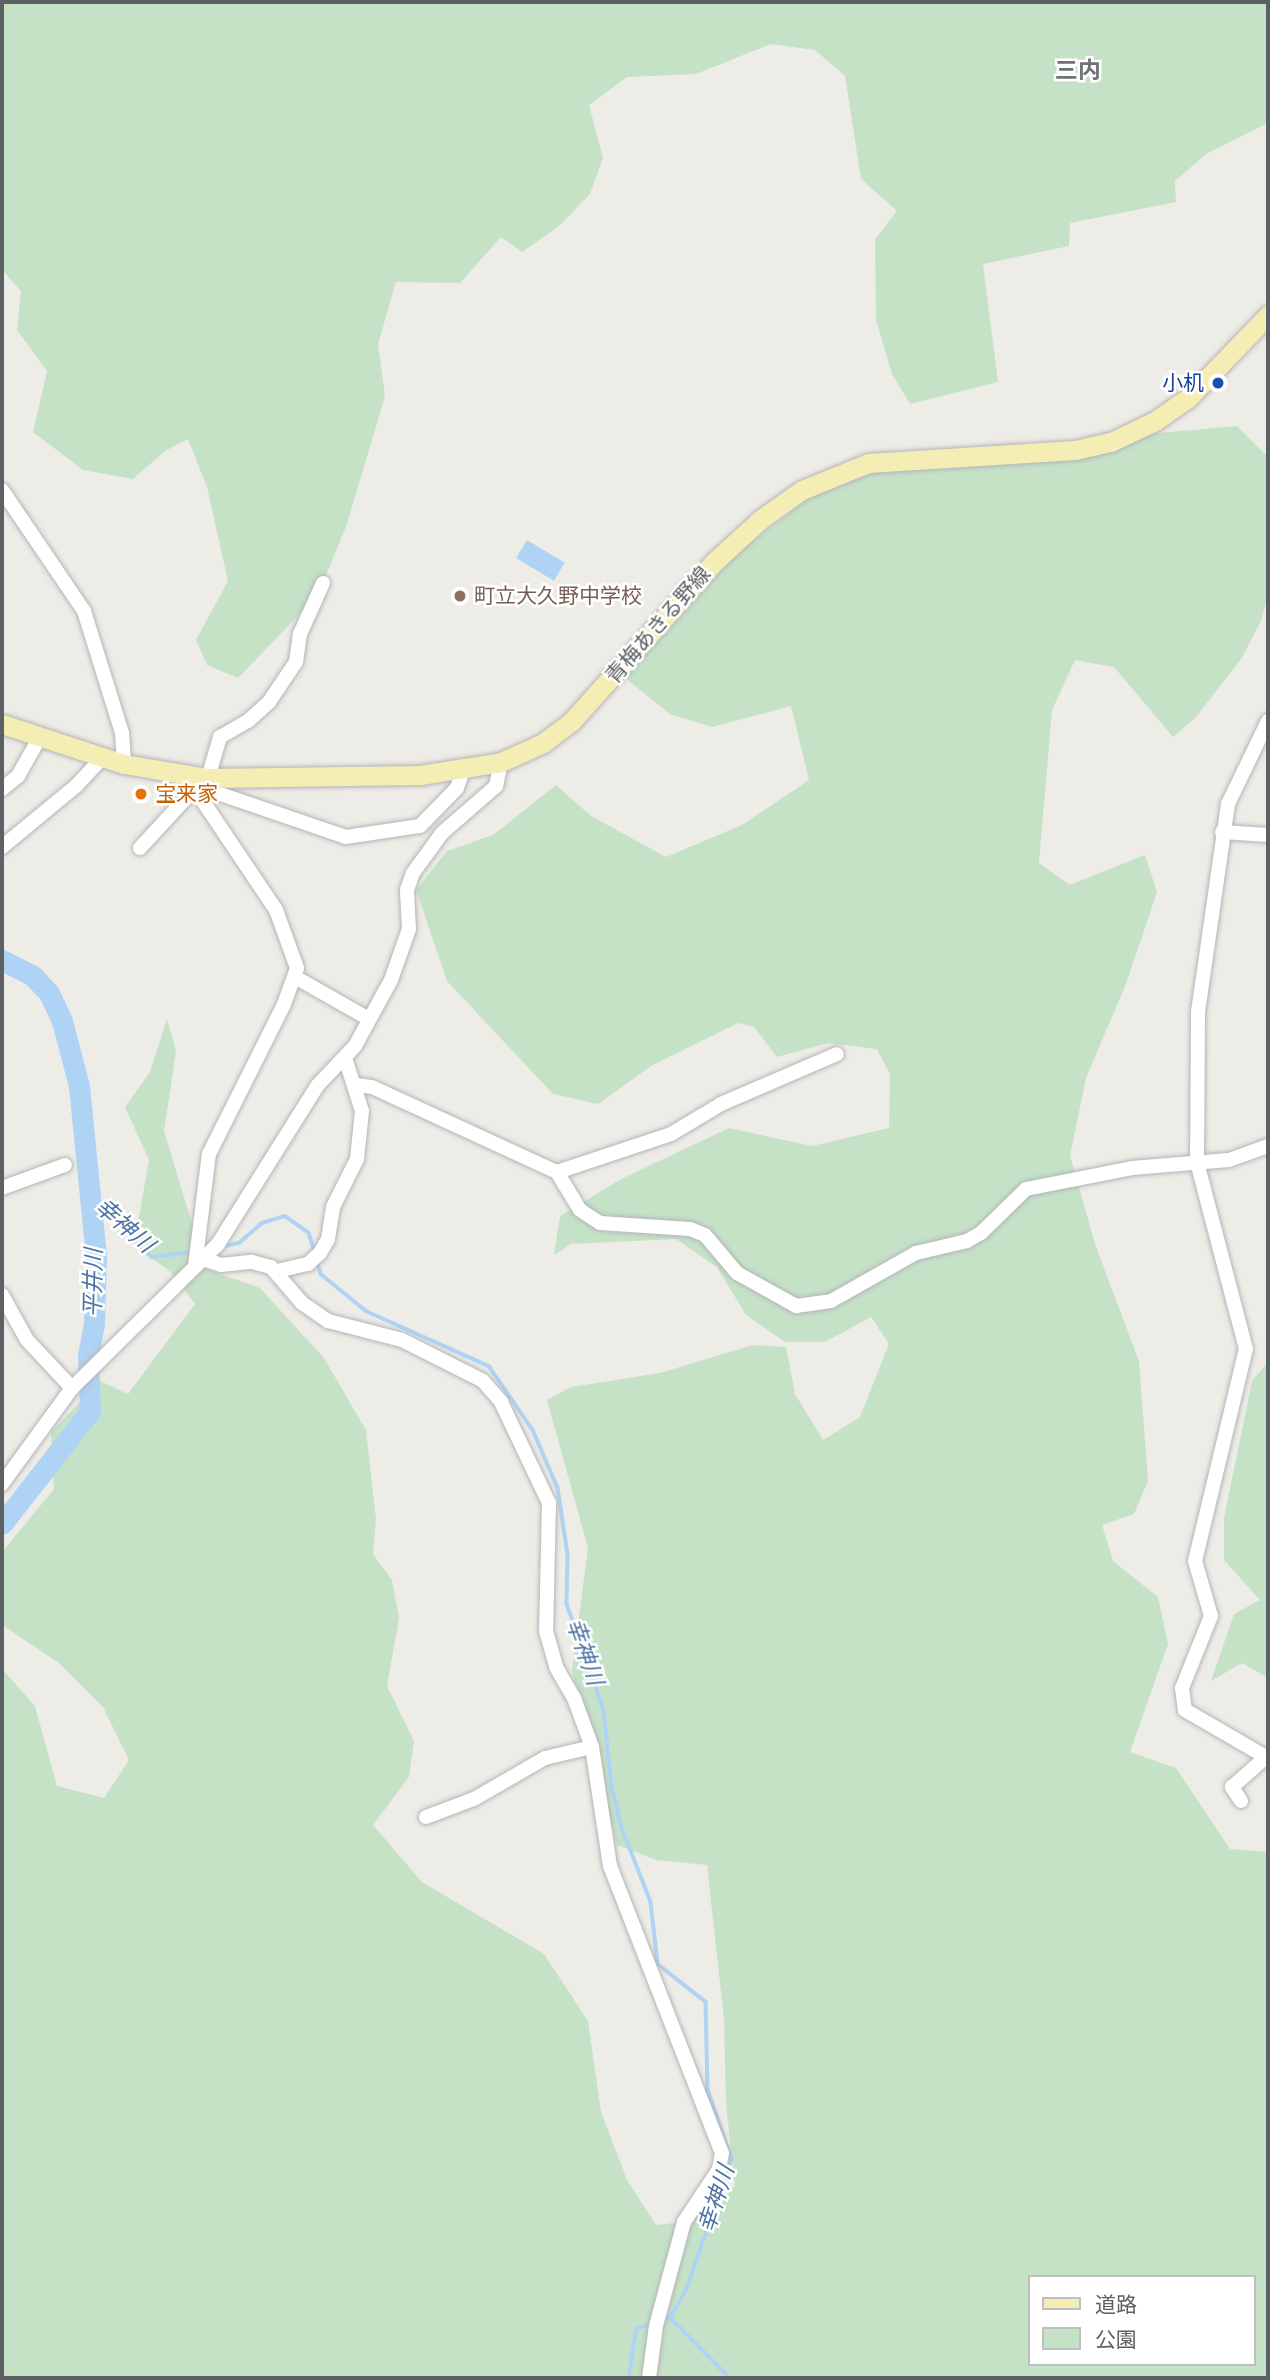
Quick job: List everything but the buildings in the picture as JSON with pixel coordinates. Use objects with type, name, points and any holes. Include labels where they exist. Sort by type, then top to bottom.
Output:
[{"type":"main road","name":"青梅あきる野線","points":[[2,724],[102,758],[200,780],[463,771],[501,762],[543,743],[571,722],[714,562],[761,519],[802,490],[869,463],[1075,450],[1111,442],[1155,421],[1187,399],[1268,316]]},
{"type":"street","points":[[2,490],[84,611],[122,733],[124,764]]},
{"type":"street","points":[[140,848],[200,780],[220,737],[248,722],[269,702],[296,662],[300,634],[323,583]]},
{"type":"street","points":[[1241,1801],[1232,1787],[1266,1757],[1185,1710],[1182,1688],[1211,1616],[1195,1561],[1246,1349],[1197,1162],[1198,1012],[1222,832],[1239,776],[1268,721]]},
{"type":"street","points":[[2,789],[18,776],[40,737]]},
{"type":"street","points":[[2,846],[76,786],[102,758]]},
{"type":"street","points":[[2,1484],[73,1387],[218,1244],[317,1086],[345,1058],[369,1019],[400,960],[409,929],[407,890],[413,873],[442,833],[496,786],[501,762]]},
{"type":"street","points":[[200,780],[346,837],[420,826],[457,788],[463,771]]},
{"type":"street","points":[[199,1262],[208,1154],[295,977],[288,933],[200,780]]},
{"type":"street","points":[[1222,832],[1268,835]]},
{"type":"street","points":[[295,977],[369,1019]]},
{"type":"street","points":[[557,1172],[671,1134],[721,1104],[837,1054]]},
{"type":"street","points":[[277,1271],[308,1264],[328,1239],[333,1207],[357,1158],[363,1123],[357,1085],[345,1058]]},
{"type":"street","points":[[357,1085],[372,1087],[557,1172],[580,1210],[600,1223],[690,1229],[705,1235],[726,1263],[780,1301],[811,1306],[831,1301],[916,1253],[981,1233],[1026,1189],[1132,1168],[1229,1160],[1268,1146]]},
{"type":"street","points":[[2,1188],[65,1165]]},
{"type":"street","points":[[199,1262],[222,1265],[253,1262],[277,1271],[302,1303],[328,1321],[402,1340],[483,1381],[501,1402],[549,1503],[546,1630],[556,1667],[574,1698],[592,1746],[610,1866],[722,2153],[719,2169],[684,2222],[656,2326],[649,2378]]},
{"type":"street","points":[[2,1295],[27,1340],[73,1387]]},
{"type":"street","points":[[426,1817],[474,1800],[545,1758],[592,1746]]},
{"type":"green space","points":[[2,2],[1268,2],[1268,123],[1206,154],[1175,181],[1176,202],[1070,223],[1069,246],[983,264],[998,382],[910,404],[892,374],[876,320],[875,239],[897,211],[861,179],[845,76],[815,50],[771,44],[696,74],[627,77],[589,105],[603,158],[590,194],[558,227],[522,252],[501,237],[460,283],[396,282],[378,344],[385,396],[347,524],[318,595],[238,678],[207,665],[196,640],[228,581],[207,487],[188,439],[165,451],[133,479],[83,470],[33,432],[47,371],[17,330],[21,291],[2,270]]},
{"type":"green space","points":[[1237,426],[1268,457],[1268,597],[1260,623],[1241,659],[1196,717],[1173,737],[1114,667],[1075,660],[1052,710],[1039,863],[1070,885],[1145,855],[1157,892],[1126,984],[1086,1078],[1070,1156],[1096,1247],[1139,1361],[1148,1481],[1134,1514],[1102,1525],[1113,1561],[1158,1597],[1168,1644],[1130,1752],[1176,1768],[1230,1849],[1268,1852],[1268,2378],[2,2378],[2,1669],[35,1706],[57,1786],[104,1798],[129,1760],[103,1707],[59,1663],[2,1625],[2,1552],[54,1489],[51,1432],[100,1381],[128,1394],[195,1304],[171,1272],[134,1245],[149,1160],[125,1107],[150,1072],[167,1019],[176,1051],[164,1131],[193,1227],[191,1264],[260,1288],[324,1358],[366,1430],[376,1519],[373,1554],[392,1580],[399,1618],[387,1686],[414,1741],[409,1777],[373,1825],[422,1882],[544,1954],[588,2021],[601,2112],[627,2180],[656,2225],[684,2222],[735,2186],[726,2104],[724,2019],[707,1865],[656,1860],[617,1845],[572,1670],[588,1548],[547,1400],[571,1387],[660,1373],[753,1345],[786,1347],[795,1394],[823,1440],[860,1417],[889,1344],[871,1317],[825,1342],[785,1342],[746,1315],[717,1267],[676,1239],[571,1244],[554,1255],[560,1216],[621,1179],[729,1128],[812,1146],[889,1128],[890,1074],[877,1049],[828,1043],[777,1057],[754,1027],[738,1023],[651,1066],[598,1104],[553,1094],[447,981],[416,890],[447,851],[493,835],[556,785],[591,816],[666,857],[742,825],[809,780],[791,706],[712,727],[670,714],[625,678],[739,552],[805,501],[866,472],[1093,456],[1148,434]]},
{"type":"green space","points":[[1268,1362],[1268,1678],[1242,1663],[1211,1681],[1234,1614],[1260,1600],[1224,1560],[1224,1518],[1252,1381]]},
{"type":"water","points":[[527,540],[565,563],[554,581],[516,558]]},
{"type":"waterway","name":"平井川","points":[[2,960],[33,976],[49,993],[62,1021],[79,1086],[96,1257],[94,1324],[88,1355],[90,1411],[2,1524]]},
{"type":"waterway","name":"幸神川","points":[[89,1196],[152,1257],[193,1252]]},
{"type":"waterway","name":"幸神川","points":[[221,1247],[239,1243],[262,1223],[285,1216],[309,1233],[315,1252]]},
{"type":"waterway","name":"幸神川","points":[[317,1260],[321,1274],[366,1311],[489,1366],[533,1430],[558,1488],[568,1555],[567,1604],[604,1710],[612,1787],[622,1828],[651,1902],[658,1964],[706,2002],[708,2090],[732,2159],[687,2289],[671,2318],[663,2320]]},
{"type":"waterway","points":[[671,2318],[730,2378]]},
{"type":"waterway","name":"幸神川","points":[[629,2378],[636,2329],[653,2323]]},
{"type":"place","name":"小机","points":[[1218,383]]},
{"type":"place","name":"町立大久野中学校","points":[[460,596]]},
{"type":"place","name":"宝来家","points":[[141,794]]},
{"type":"district","name":"三内","points":[[1078,71]]}]
